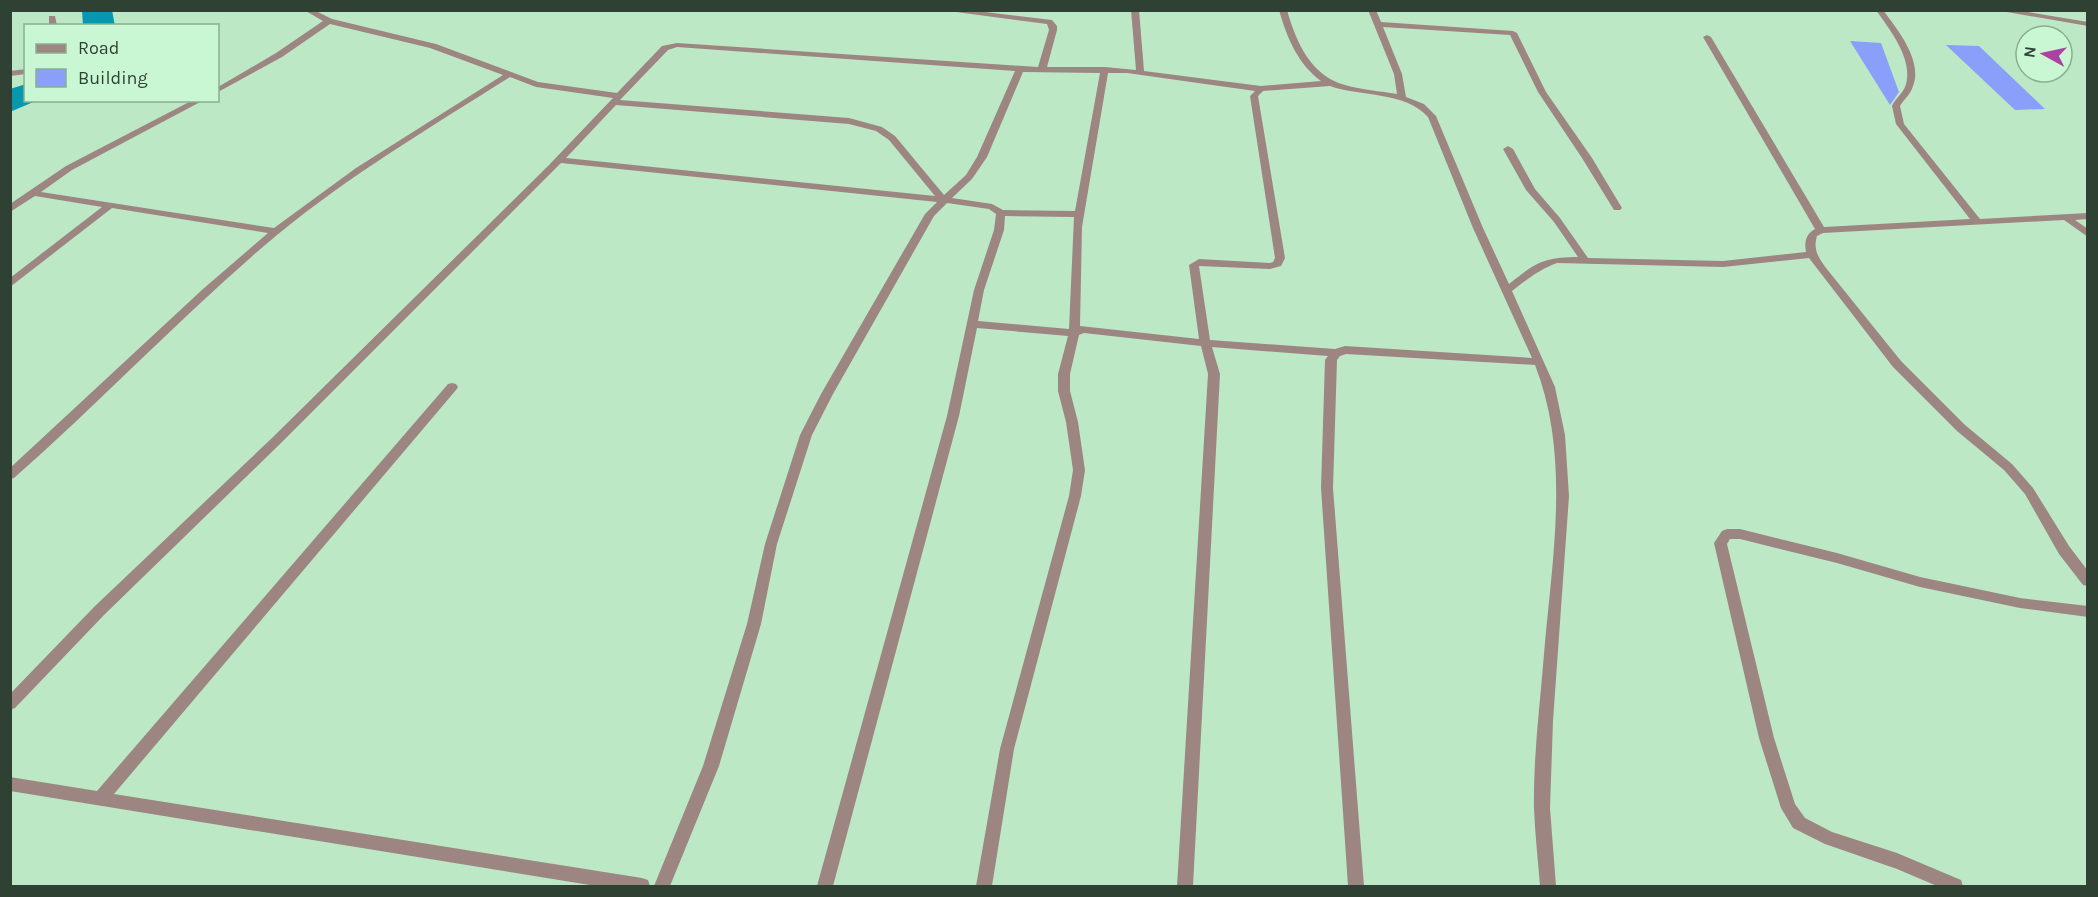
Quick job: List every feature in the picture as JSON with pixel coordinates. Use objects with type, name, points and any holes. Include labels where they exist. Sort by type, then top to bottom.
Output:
[{"type":"street","points":[[307,10],[329,21],[433,46],[508,75],[557,89],[615,99],[849,122],[879,129],[892,138],[943,200]]},
{"type":"street","points":[[944,10],[1048,22],[1053,26],[1053,30],[1042,69]]},
{"type":"street","points":[[1135,10],[1140,73]]},
{"type":"street","points":[[1283,10],[1288,31],[1311,67],[1330,83]]},
{"type":"street","points":[[1372,10],[1398,74],[1402,99]]},
{"type":"street","points":[[1879,10],[1896,32],[1904,50],[1911,78],[1908,88],[1898,99],[1894,110],[1900,124],[1978,223]]},
{"type":"street","points":[[1998,10],[2088,24]]},
{"type":"street","points":[[219,89],[279,55],[329,21]]},
{"type":"street","points":[[1377,24],[1496,30],[1513,33],[1542,92],[1587,158],[1617,208]]},
{"type":"street","points":[[1707,37],[1821,230]]},
{"type":"street","points":[[10,704],[99,611],[276,441],[558,160],[661,51],[669,46],[1020,69],[1105,69],[1261,89],[1330,83],[1402,99],[1426,109],[1432,116],[1478,228],[1549,387],[1559,435],[1563,496],[1546,721],[1542,808],[1548,886]]},
{"type":"street","points":[[662,886],[711,766],[754,624],[771,544],[806,435],[930,214],[969,177],[982,157],[1020,69]]},
{"type":"street","points":[[984,886],[1007,749],[1075,496],[1079,470],[1064,382],[1074,333],[1079,214],[1105,69]]},
{"type":"street","points":[[10,475],[162,333],[276,231],[388,151],[508,75]]},
{"type":"street","points":[[1185,886],[1214,374],[1205,343],[1194,265],[1207,262],[1270,266],[1277,264],[1280,258],[1254,96],[1261,89]]},
{"type":"street","points":[[10,209],[87,159],[196,102]]},
{"type":"street","points":[[1508,149],[1532,190],[1586,260]]},
{"type":"street","points":[[558,160],[943,200],[992,207],[1001,213],[1079,214]]},
{"type":"street","points":[[32,193],[276,231]]},
{"type":"street","points":[[10,284],[110,205]]},
{"type":"street","points":[[825,886],[953,416],[979,290],[1002,221],[1001,213]]},
{"type":"street","points":[[2088,216],[1821,230],[1813,234],[1808,243],[1811,255],[1898,364],[1961,428],[2008,467],[2029,491],[2064,550],[2088,581]]},
{"type":"street","points":[[2067,218],[2088,234]]},
{"type":"street","points":[[1507,290],[1543,264],[1556,260],[1723,264],[1811,255]]},
{"type":"street","points":[[972,324],[1074,333],[1083,329],[1205,343],[1336,353],[1346,350],[1539,362]]},
{"type":"street","points":[[1336,353],[1331,360],[1327,488],[1356,886]]},
{"type":"street","points":[[101,798],[452,387]]},
{"type":"street","points":[[1955,886],[1891,859],[1819,834],[1796,822],[1787,807],[1769,751],[1720,543],[1727,534],[1740,534],[1837,558],[1920,582],[2020,603],[2088,612]]},
{"type":"street","points":[[10,784],[642,886]]},
{"type":"building","points":[[1850,41],[1881,43],[1899,92],[1890,105]]},
{"type":"building","points":[[1946,45],[1979,46],[2014,79],[2014,84],[2019,84],[2045,109],[2015,110]]},
{"type":"waterway","points":[[97,10],[99,24]]},
{"type":"waterway","points":[[10,102],[24,95]]}]
